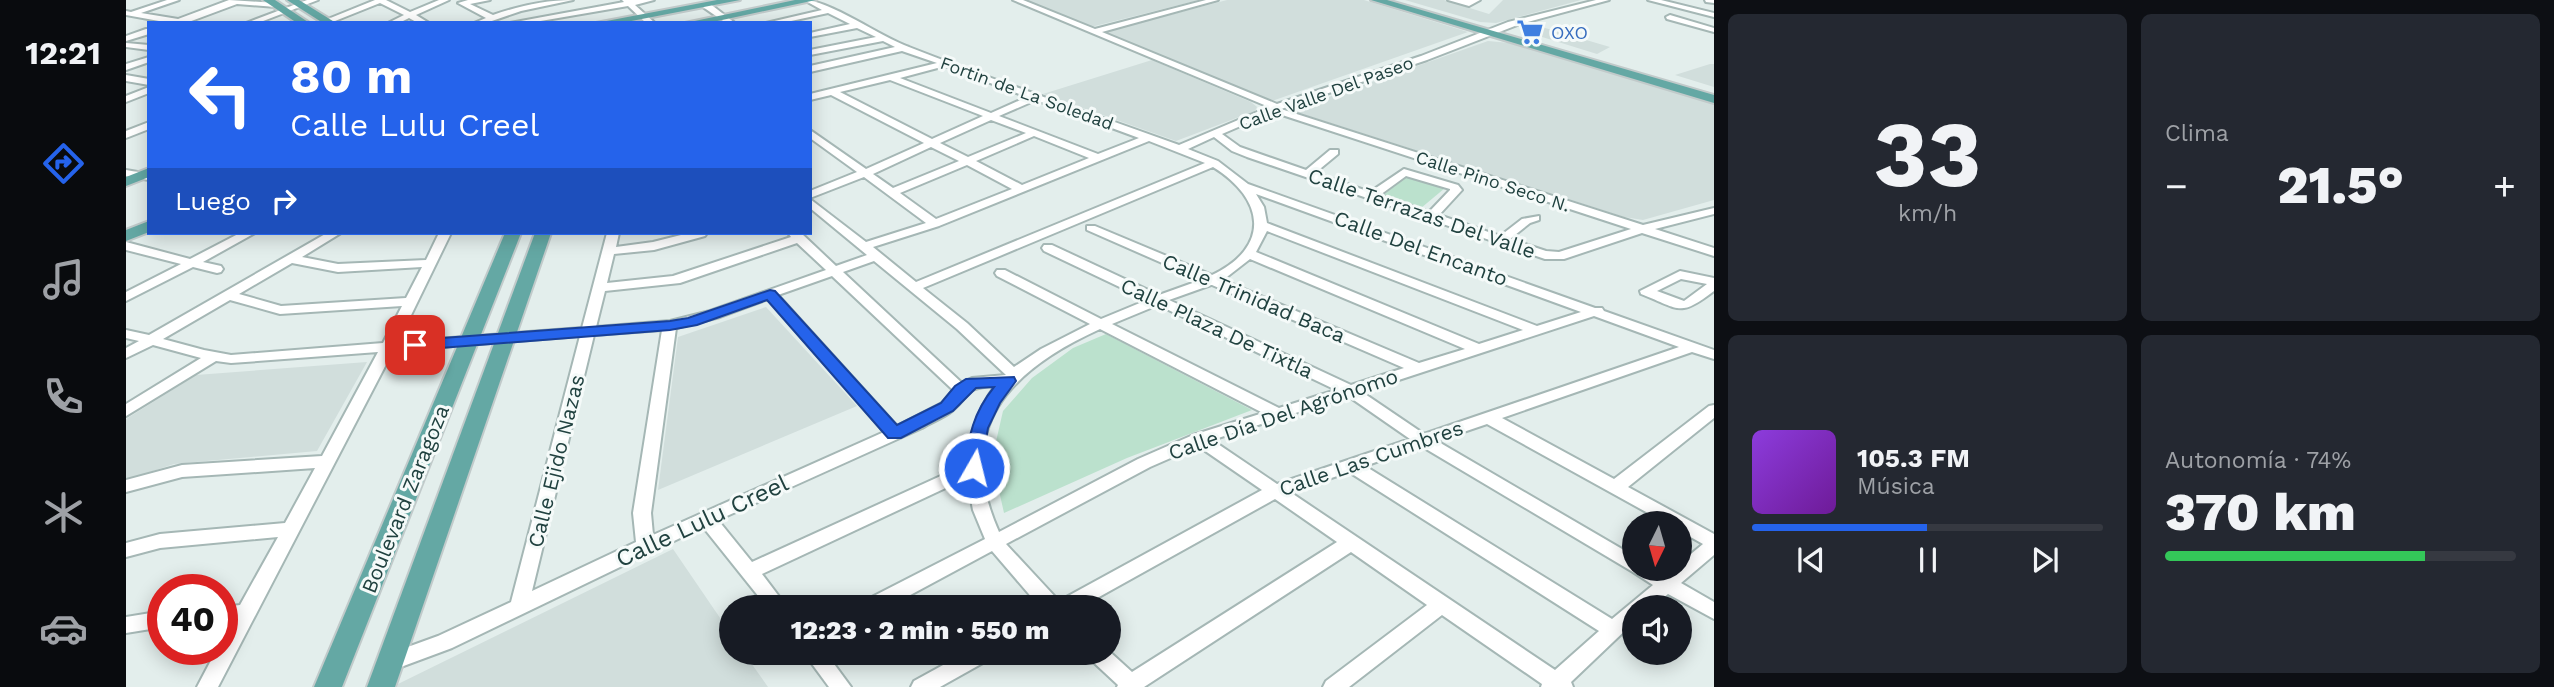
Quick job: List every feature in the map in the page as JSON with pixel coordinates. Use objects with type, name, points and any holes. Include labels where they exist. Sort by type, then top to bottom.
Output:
[{"type":"main road","points":[[624,21],[647,19],[735,0]]},
{"type":"main road","points":[[727,20],[809,0]]},
{"type":"main road","points":[[1376,0],[1714,99]]},
{"type":"main road","points":[[1397,0],[1488,34],[1541,43],[1714,92]]},
{"type":"main road","points":[[296,2],[327,21]]},
{"type":"main road","points":[[276,5],[302,21]]},
{"type":"main road","points":[[1517,25],[1541,43]]},
{"type":"main road","points":[[126,183],[141,175]]},
{"type":"main road","points":[[126,236],[147,227]]},
{"type":"main road","name":"Boulevard Zaragoza","points":[[328,687],[512,235]]},
{"type":"main road","name":"Boulevard Zaragoza","points":[[382,687],[542,235]]},
{"type":"street","points":[[128,14],[175,0]]},
{"type":"street","points":[[224,0],[276,5],[314,0]]},
{"type":"street","points":[[331,21],[380,0],[420,21]]},
{"type":"street","points":[[397,21],[445,0]]},
{"type":"street","points":[[486,0],[462,4],[491,18]]},
{"type":"street","points":[[483,21],[540,2],[569,0]]},
{"type":"street","points":[[526,21],[650,0]]},
{"type":"street","name":"Fortin de La Soledad","points":[[809,0],[903,48],[1181,148],[1214,163],[1246,187]]},
{"type":"street","name":"Calle Pino Seco N.","points":[[1017,0],[1274,108],[1714,252]]},
{"type":"street","points":[[1093,32],[1214,0]]},
{"type":"street","points":[[1452,0],[1467,4],[1476,0]]},
{"type":"street","points":[[1652,0],[1714,15]]},
{"type":"street","points":[[179,21],[238,1]]},
{"type":"street","name":"Calle Valle Del Paseo","points":[[1181,148],[1274,108],[1586,1],[1601,1]]},
{"type":"street","points":[[540,2],[560,21]]},
{"type":"street","points":[[628,2],[647,19]]},
{"type":"street","points":[[253,21],[276,5]]},
{"type":"street","points":[[706,5],[727,20]]},
{"type":"street","points":[[779,21],[831,10]]},
{"type":"street","points":[[1693,10],[1670,18],[1714,30]]},
{"type":"street","points":[[128,14],[170,21]]},
{"type":"street","points":[[812,35],[859,25]]},
{"type":"street","points":[[126,39],[147,32]]},
{"type":"street","points":[[812,53],[885,38]]},
{"type":"street","points":[[126,45],[147,48]]},
{"type":"street","points":[[812,69],[903,48]]},
{"type":"street","points":[[126,67],[147,60]]},
{"type":"street","points":[[812,97],[944,64]]},
{"type":"street","points":[[890,77],[1099,158]]},
{"type":"street","points":[[126,78],[147,82]]},
{"type":"street","points":[[126,99],[147,91]]},
{"type":"street","points":[[833,92],[1021,189]]},
{"type":"street","points":[[812,194],[1036,96]]},
{"type":"street","points":[[126,122],[147,126]]},
{"type":"street","points":[[126,135],[147,126]]},
{"type":"street","points":[[892,193],[1034,133]]},
{"type":"street","points":[[812,134],[935,224]]},
{"type":"street","name":"Calle Terrazas Del Valle","points":[[1216,134],[1236,149],[1538,254],[1560,256],[1642,229],[1714,211]]},
{"type":"street","points":[[864,246],[935,224],[1150,137]]},
{"type":"street","points":[[1308,174],[1335,152]]},
{"type":"street","points":[[914,287],[1214,163]]},
{"type":"street","points":[[1373,196],[1404,172],[1454,187],[1456,190],[1432,216]]},
{"type":"street","points":[[1042,595],[996,543],[979,499],[974,468],[979,428],[992,401],[1011,378],[1036,358],[1103,324],[1234,268],[1249,254],[1260,238],[1263,225],[1257,205],[1246,187]]},
{"type":"street","name":"Calle Del Encanto","points":[[1246,187],[1714,355]]},
{"type":"street","points":[[812,204],[914,287],[1011,378]]},
{"type":"street","points":[[1502,240],[1526,221],[1535,218]]},
{"type":"street","points":[[1263,225],[1535,330]]},
{"type":"street","name":"Calle Trinidad Baca","points":[[1091,228],[1417,368]]},
{"type":"street","points":[[126,297],[245,235]]},
{"type":"street","points":[[126,354],[332,235]]},
{"type":"street","points":[[207,687],[388,347],[444,235]]},
{"type":"street","name":"Calle Ejido Nazas","points":[[519,607],[613,235]]},
{"type":"street","points":[[609,251],[654,246],[694,235]]},
{"type":"street","points":[[600,288],[675,280],[797,235],[961,390]]},
{"type":"street","points":[[126,246],[217,269]]},
{"type":"street","name":"Calle Plaza De Tixtla","points":[[1048,248],[1349,390],[1421,439],[1622,558]]},
{"type":"street","points":[[1249,254],[1478,349]]},
{"type":"street","points":[[126,334],[152,338],[211,358],[231,359],[670,325],[703,318],[875,256]]},
{"type":"street","points":[[292,259],[338,268],[430,263]]},
{"type":"street","points":[[1001,273],[1276,413]]},
{"type":"street","points":[[770,294],[894,433]]},
{"type":"street","points":[[228,295],[280,310],[410,302]]},
{"type":"street","name":"Calle Día Del Agrónomo","points":[[894,595],[1144,463],[1199,439],[1597,311]]},
{"type":"street","points":[[645,546],[642,513],[670,325]]},
{"type":"street","name":"Calle Las Cumbres","points":[[1087,595],[1275,491],[1693,347]]},
{"type":"street","points":[[126,411],[211,358]]},
{"type":"street","name":"Calle Lulu Creel","points":[[390,662],[445,642],[645,546],[894,433],[947,407],[961,390],[977,381],[1011,378]]},
{"type":"street","points":[[1615,488],[1714,410]]},
{"type":"street","points":[[1486,417],[1658,511]]},
{"type":"street","points":[[1199,439],[1443,604],[1557,685],[1622,622]]},
{"type":"street","points":[[126,486],[182,471],[327,461]]},
{"type":"street","points":[[1350,465],[1614,630]]},
{"type":"street","points":[[749,572],[974,468]]},
{"type":"street","points":[[706,518],[768,595]]},
{"type":"street","points":[[126,550],[160,541],[289,529]]},
{"type":"street","points":[[1652,595],[1714,543],[1692,530]]},
{"type":"street","points":[[1109,665],[1131,686],[1352,542]]},
{"type":"street","points":[[1662,581],[1714,611]]},
{"type":"street","points":[[1334,687],[1443,604]]},
{"type":"street","points":[[238,614],[245,613]]},
{"type":"street","points":[[126,625],[147,622]]},
{"type":"street","points":[[824,665],[841,687]]},
{"type":"street","points":[[921,687],[961,665]]},
{"type":"shaded area","points":[[1023,0],[1199,0],[1091,27],[1082,26]]},
{"type":"shaded area","points":[[1227,0],[1364,0],[1468,32],[1272,101],[1105,34]]},
{"type":"shaded area","points":[[1405,0],[1444,0],[1489,14],[1503,0],[1581,0],[1496,23],[1480,22]]},
{"type":"shaded area","points":[[1535,25],[1610,47],[1597,54],[1526,32],[1525,29]]},
{"type":"shaded area","points":[[1488,41],[1510,43],[1714,103],[1714,200],[1643,220],[1624,217],[1296,112],[1295,109]]},
{"type":"shaded area","points":[[1152,60],[1251,102],[1257,107],[1255,111],[1176,141],[1043,94]]},
{"type":"shaded area","points":[[1714,64],[1714,87],[1675,75]]},
{"type":"shaded area","points":[[766,307],[857,406],[658,490],[678,337]]},
{"type":"shaded area","points":[[367,362],[317,451],[174,464],[126,480],[126,419],[196,375]]},
{"type":"shaded area","points":[[673,549],[719,616],[719,665],[752,665],[768,687],[397,687],[398,684]]},
{"type":"green space","points":[[1408,176],[1445,188],[1421,208],[1383,195]]},
{"type":"green space","points":[[1106,334],[1252,410],[1127,458],[1004,513],[992,459],[1003,411],[1032,378],[1073,348]]},
{"type":"place","name":"OXO","points":[[1530,32]]},
{"type":"route","points":[[415,345],[691,322],[770,294],[894,433],[947,407],[961,390],[972,383],[1008,381],[992,401],[979,428],[974,468]]}]
